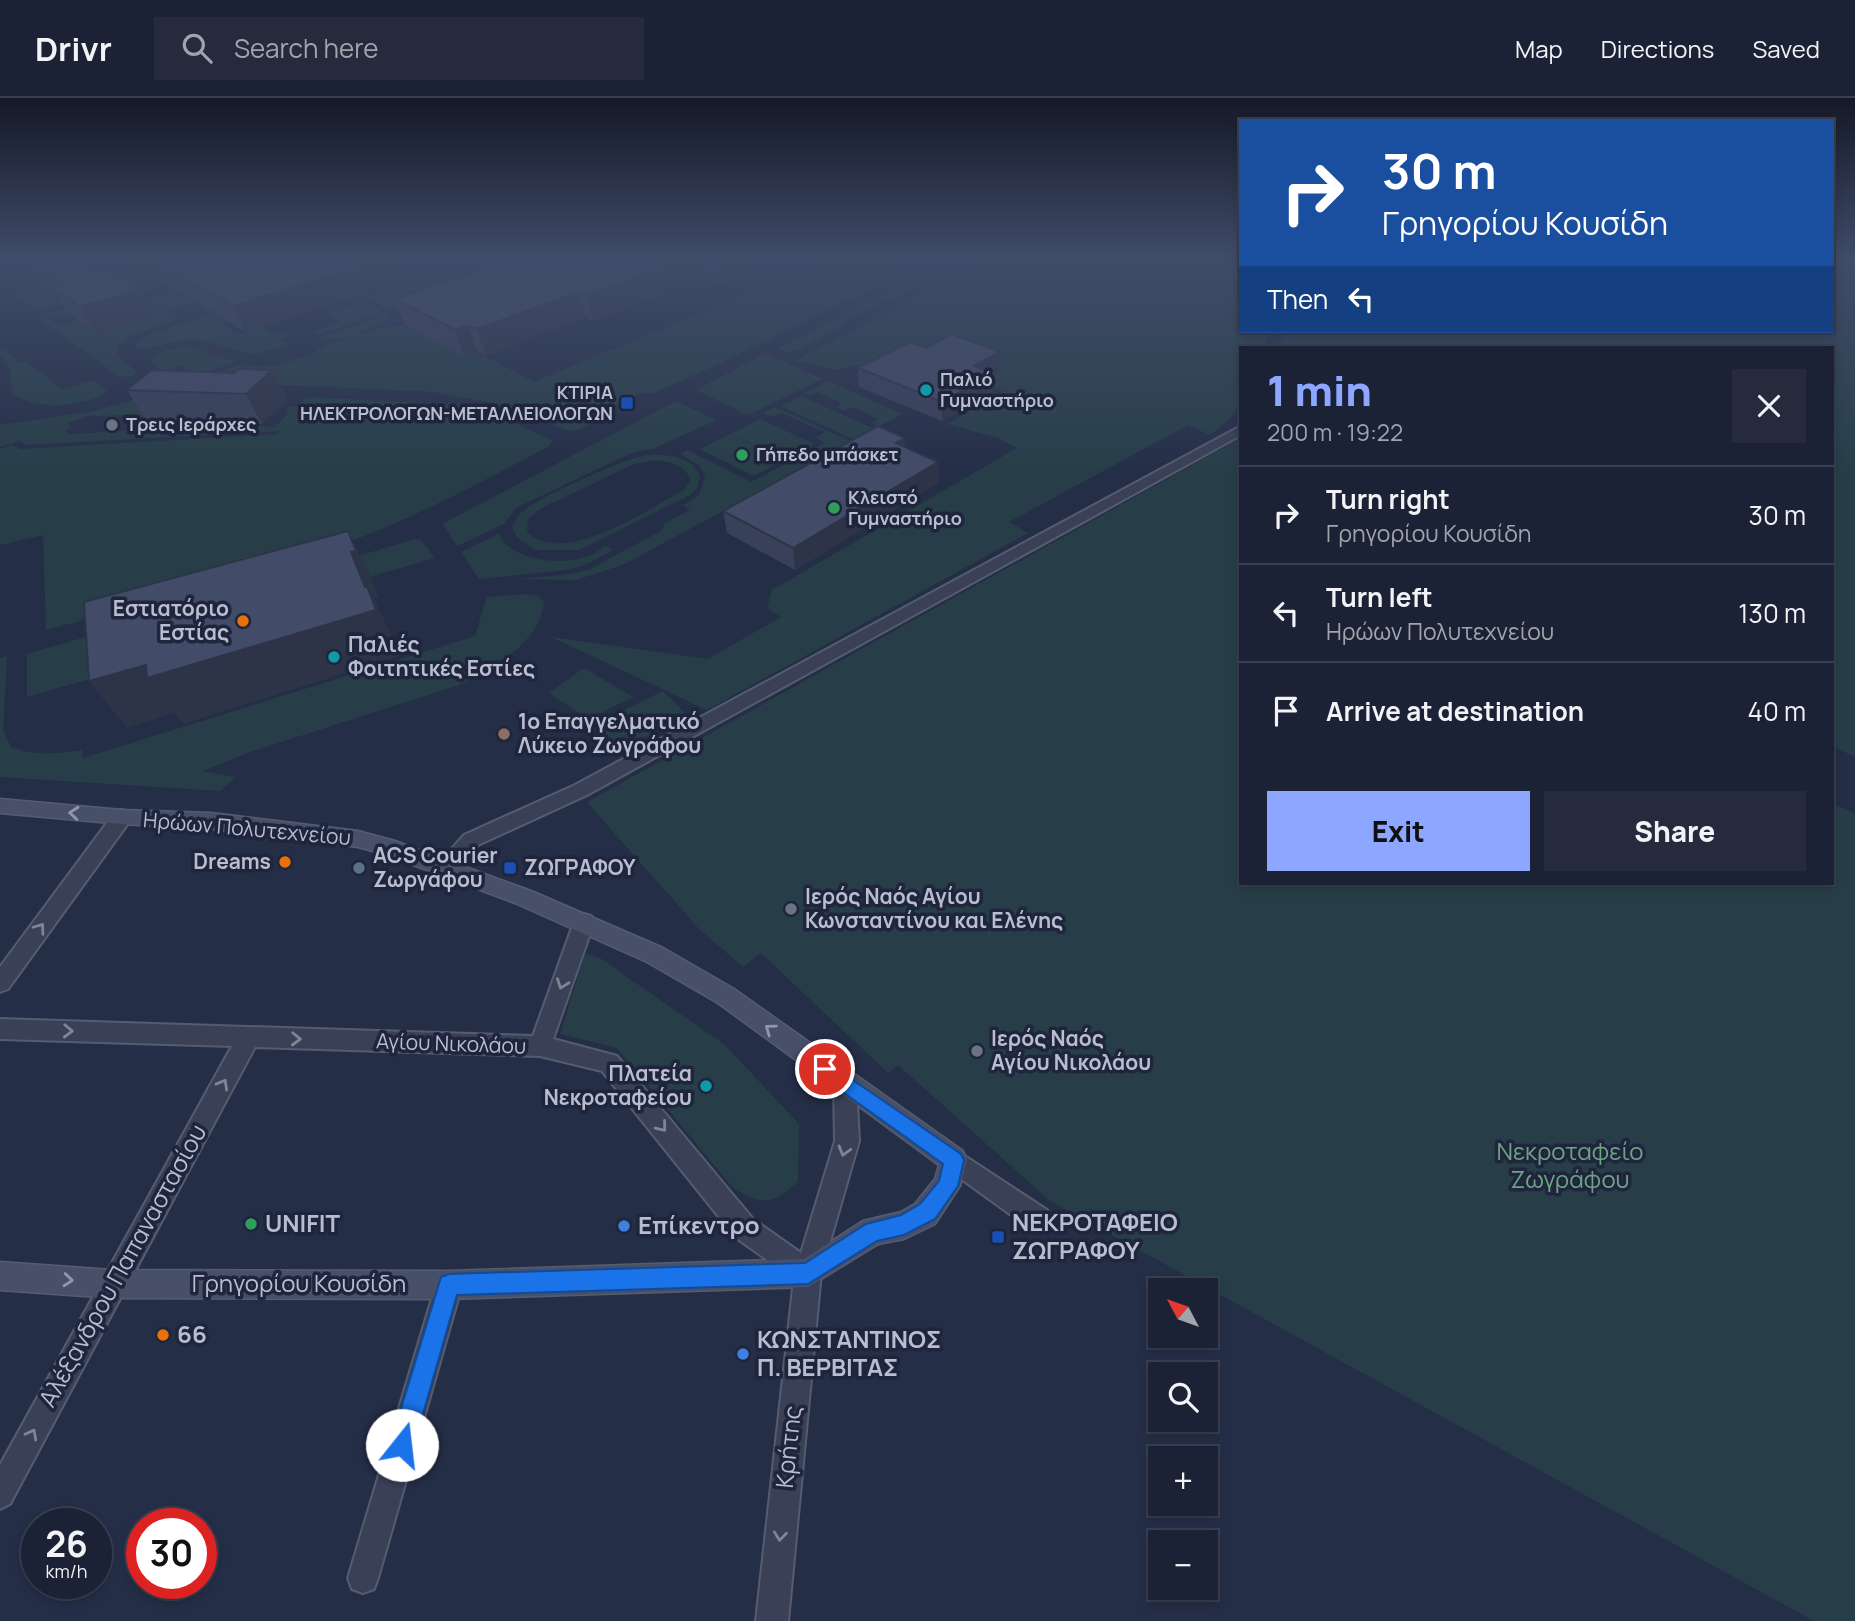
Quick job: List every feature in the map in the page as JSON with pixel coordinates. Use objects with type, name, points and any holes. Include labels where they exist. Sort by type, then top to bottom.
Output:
[{"type":"street","points":[[445,869],[471,841],[581,790],[1239,431]]},
{"type":"street","name":"Ηρώων Πολυτεχνείου","points":[[0,806],[122,817],[211,821],[358,839],[388,847],[584,922],[655,955],[726,996],[954,1160]]},
{"type":"street","points":[[0,983],[122,817]]},
{"type":"street","points":[[540,1046],[584,922]]},
{"type":"street","name":"Αγίου Νικολάου","points":[[0,1029],[540,1046],[609,1063],[744,1228],[808,1273]]},
{"type":"street","name":"Αλέξανδρου Παπαναστασίου","points":[[0,1494],[112,1283],[248,1038]]},
{"type":"street","points":[[808,1273],[847,1141],[845,1084]]},
{"type":"street","points":[[808,1273],[873,1231],[904,1225],[925,1214],[947,1186],[954,1160],[1038,1219]]},
{"type":"street","name":"Γρηγορίου Κουσίδη","points":[[0,1276],[112,1283],[449,1285],[808,1273]]},
{"type":"street","name":"Κρήτης","points":[[772,1621],[808,1273]]},
{"type":"street","points":[[363,1578],[449,1285]]},
{"type":"green space","points":[[57,332],[142,332],[118,345],[116,355],[137,371],[131,377],[119,376]]},
{"type":"green space","points":[[234,332],[238,335],[246,332],[269,332],[273,335],[280,332],[288,336],[281,339],[285,344],[282,346],[255,355],[200,340],[178,341],[143,349],[135,347],[140,339],[154,333]]},
{"type":"green space","points":[[334,332],[361,332],[338,339],[320,337]]},
{"type":"green space","points":[[366,332],[418,332],[464,356],[476,352],[534,382],[654,332],[784,332],[653,393],[638,394],[611,407],[613,412],[579,430],[569,431],[498,404],[433,392],[192,381],[241,364],[261,367],[284,364],[309,355],[325,345]]},
{"type":"green space","points":[[809,332],[831,332],[795,351],[787,352],[778,348]]},
{"type":"green space","points":[[849,332],[1269,333],[1263,346],[1239,346],[1239,401],[1231,416],[1210,435],[1188,425],[1009,522],[1028,533],[707,710],[551,637],[708,659],[781,617],[767,608],[772,590],[1017,448],[998,438],[947,424],[1003,391],[913,356],[883,371],[858,365],[835,370],[796,360]]},
{"type":"green space","points":[[1855,332],[1855,757],[1834,747],[1834,346],[1279,346],[1284,333]]},
{"type":"green space","points":[[189,347],[235,362],[196,376],[181,366],[164,372],[153,365],[152,360],[167,350]]},
{"type":"green space","points":[[3,349],[20,363],[26,361],[62,389],[92,380],[108,391],[88,400],[60,405],[32,403],[21,399],[13,393],[9,365],[0,355],[0,350]]},
{"type":"green space","points":[[766,353],[822,379],[748,415],[696,390]]},
{"type":"green space","points":[[828,381],[902,414],[625,564],[576,580],[519,579],[571,574],[590,569],[661,531],[665,523],[690,510],[683,505],[699,495],[705,476],[699,465],[680,454],[687,450],[751,482],[825,443],[816,438],[825,432],[782,413],[772,417],[763,413],[775,407],[850,441],[877,426],[872,423],[878,419],[852,407],[844,411],[836,407],[842,403],[817,392],[810,396],[804,393]]},
{"type":"green space","points":[[801,396],[872,428],[852,439],[781,406]]},
{"type":"green space","points":[[307,397],[460,405],[502,417],[553,441],[549,446],[448,499],[343,544],[94,611],[80,621],[46,630],[43,535],[0,545],[0,449],[12,445],[21,449],[278,434],[280,431],[26,445],[20,441],[22,440],[0,447],[0,425],[89,412],[139,399],[157,415],[149,422],[213,422],[212,424],[275,427],[289,413],[285,412],[290,407],[297,407]],"holes":[[[141,415],[127,431],[70,434],[65,431],[71,427],[68,423],[88,416]]]},
{"type":"green space","points":[[676,401],[716,420],[655,448],[629,454],[516,508],[504,524],[457,546],[442,524]]},
{"type":"green space","points":[[760,419],[814,444],[785,460],[731,434]]},
{"type":"green space","name":"Γήπεδο μπάσκετ","points":[[730,434],[784,460],[754,476],[700,449]]},
{"type":"green space","name":"Νεκροταφείο Ζωγράφου","points":[[1239,439],[1239,885],[1834,885],[1834,804],[1855,814],[1855,1621],[1814,1621],[1218,1293],[1218,1278],[1190,1278],[1050,1201],[898,1065],[888,1073],[761,953],[743,967],[699,929],[587,802]]},
{"type":"green space","points":[[663,455],[686,461],[697,470],[700,477],[697,489],[690,495],[579,550],[536,550],[517,538],[512,527],[530,506],[582,479],[637,458]],"holes":[[[655,460],[671,463],[685,471],[690,480],[684,490],[627,522],[582,540],[561,543],[543,541],[527,532],[528,519],[540,509],[634,464]]]},
{"type":"green space","points":[[499,534],[506,544],[533,558],[566,561],[595,553],[605,545],[613,550],[585,565],[566,570],[479,579],[461,552]]},
{"type":"green space","points":[[415,539],[421,540],[435,558],[314,593],[308,571]]},
{"type":"green space","points":[[528,594],[538,596],[544,602],[541,617],[534,630],[512,653],[486,671],[459,685],[250,752],[203,771],[235,777],[221,791],[0,777],[0,658],[7,656],[3,730],[11,747],[46,753],[82,750],[83,758],[475,636],[487,597]]},
{"type":"green space","points":[[154,617],[121,670],[27,697],[27,654]]},
{"type":"green space","points":[[584,668],[633,697],[588,719],[549,693]]},
{"type":"green space","points":[[663,691],[688,716],[620,750],[596,724]]},
{"type":"green space","name":"Πλατεία Νεκροταφείου","points":[[585,954],[600,958],[725,1045],[799,1124],[798,1181],[790,1189],[775,1198],[761,1200],[734,1189],[617,1048],[560,1034]]},
{"type":"building","points":[[952,334],[1000,352],[974,366],[993,374],[942,402],[858,368],[910,342],[926,348]]},
{"type":"building","points":[[239,369],[272,370],[246,394],[127,390],[152,370],[234,373]]},
{"type":"building","name":"Κλειστό Γυμναστήριο","points":[[878,426],[905,438],[896,443],[938,462],[793,548],[723,511]]},
{"type":"building","points":[[348,531],[356,551],[351,552],[376,610],[147,678],[146,665],[89,681],[84,602]]},
{"type":"place","name":"Παλιό Γυμναστήριο","points":[[926,390]]},
{"type":"place","name":"ΚΤΙΡΙΑ ΗΛΕΚΤΡΟΛΟΓΩΝ-ΜΕΤΑΛΛΕΙΟΛΟΓΩΝ","points":[[627,403]]},
{"type":"place","name":"Τρεις Ιεράρχες","points":[[112,425]]},
{"type":"place","name":"Γήπεδο μπάσκετ","points":[[742,455]]},
{"type":"place","name":"Κλειστό Γυμναστήριο","points":[[834,508]]},
{"type":"place","name":"Εστιατόριο Εστίας","points":[[243,621]]},
{"type":"place","name":"Παλιές Φοιτητικές Εστίες","points":[[334,657]]},
{"type":"place","name":"1ο Επαγγελματικό Λύκειο Ζωγράφου","points":[[504,734]]},
{"type":"place","name":"Dreams","points":[[285,862]]},
{"type":"place","name":"ACS Courier Ζωργάφου","points":[[359,868]]},
{"type":"place","name":"ΖΩΓΡΑΦΟΥ","points":[[510,868]]},
{"type":"place","name":"Ιερός Ναός Αγίου Κωνσταντίνου και Ελένης","points":[[791,909]]},
{"type":"place","name":"Ιερός Ναός Αγίου Νικολάου","points":[[977,1051]]},
{"type":"place","name":"Πλατεία Νεκροταφείου","points":[[706,1086]]},
{"type":"place","name":"UNIFIT","points":[[251,1224]]},
{"type":"place","name":"Επίκεντρο","points":[[624,1226]]},
{"type":"place","name":"ΝΕΚΡΟΤΑΦΕΙΟ ΖΩΓΡΑΦΟΥ","points":[[998,1237]]},
{"type":"place","name":"66","points":[[163,1335]]},
{"type":"place","name":"ΚΩΝΣΤΑΝΤΙΝΟΣ Π. ΒΕΡΒΙΤΑΣ","points":[[743,1354]]},
{"type":"route","points":[[402,1445],[449,1285],[808,1273],[873,1231],[904,1225],[927,1212],[947,1186],[954,1160],[825,1069]]}]
